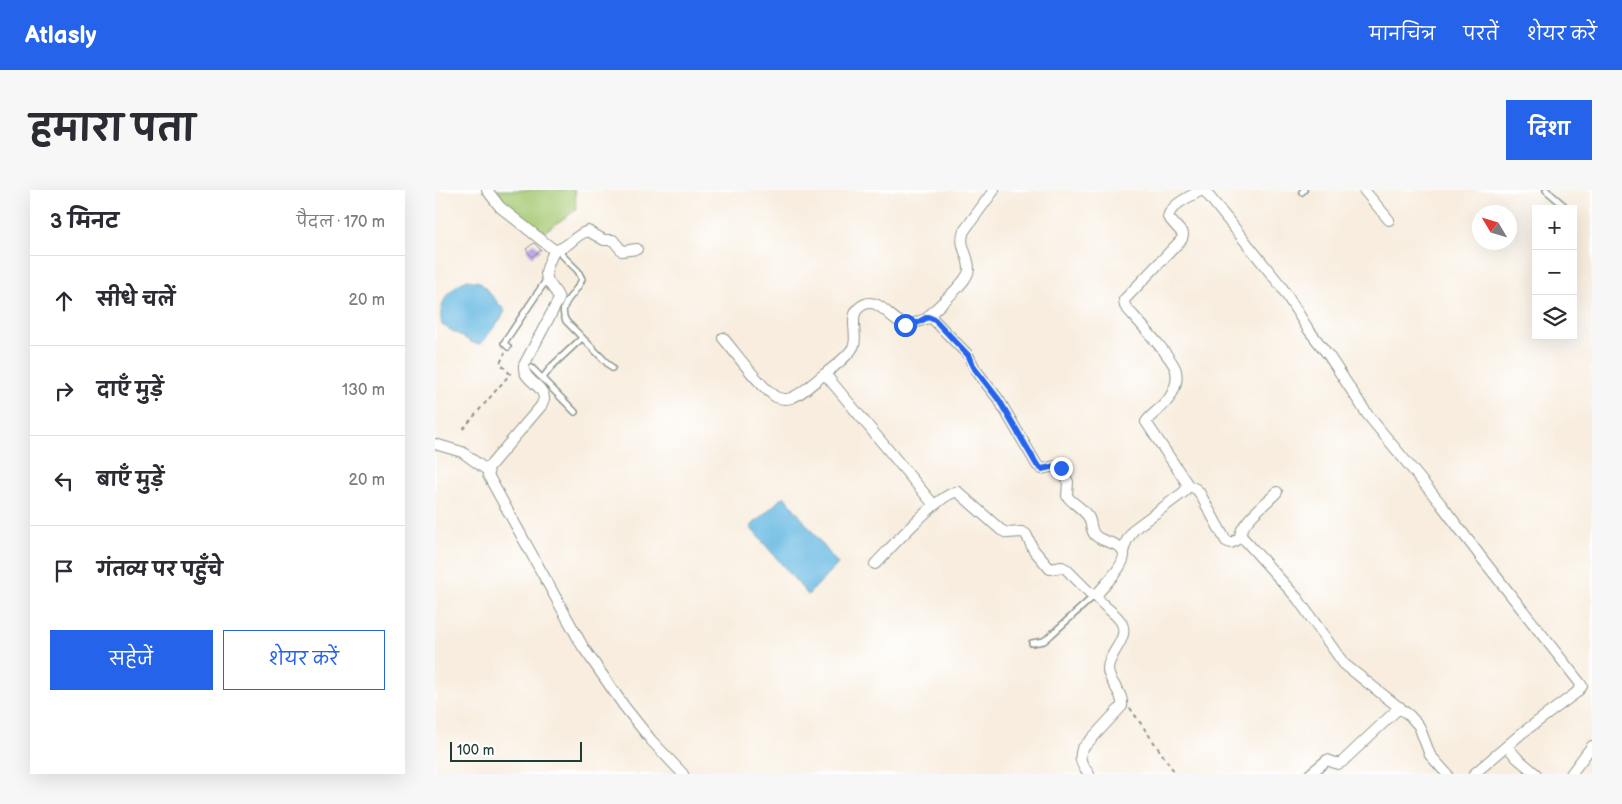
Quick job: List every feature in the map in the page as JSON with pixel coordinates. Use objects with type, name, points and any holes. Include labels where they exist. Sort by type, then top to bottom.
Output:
[{"type":"street","points":[[487,190],[499,207],[555,250]]},
{"type":"street","points":[[723,338],[777,398],[791,398],[825,374],[851,350],[855,343],[854,315],[865,304],[877,305],[895,320],[905,325],[913,325],[928,317],[966,277],[969,267],[961,241],[962,236],[994,190]]},
{"type":"street","points":[[1240,538],[1231,543],[1225,541],[1199,492],[1188,486],[1146,422],[1170,398],[1175,387],[1176,369],[1124,303],[1127,295],[1182,240],[1183,234],[1168,217],[1169,212],[1179,203],[1203,190],[1281,286],[1367,414],[1440,503],[1483,561],[1582,686],[1576,693],[1474,774]]},
{"type":"street","points":[[1364,190],[1389,220]]},
{"type":"street","points":[[488,471],[489,466],[545,399],[542,390],[523,370],[559,299],[558,293],[547,278],[546,273],[555,250],[581,232],[588,231],[604,240],[613,240],[622,250],[637,249]]},
{"type":"street","points":[[928,317],[935,320],[962,348],[975,369],[999,400],[1037,465],[1042,469],[1057,466],[1064,473],[1069,486],[1066,493],[1067,496],[1088,517],[1093,534],[1116,545],[1123,551]]},
{"type":"street","points":[[825,374],[933,505]]},
{"type":"street","points":[[435,444],[463,452],[488,471],[493,484],[583,647],[624,706],[651,740],[683,774]]},
{"type":"street","points":[[1095,596],[1122,564],[1123,551],[1134,529],[1184,492],[1188,486]]},
{"type":"street","points":[[875,564],[933,505],[953,491],[958,492],[1001,530],[1007,533],[1022,532],[1026,534],[1033,549],[1050,569],[1062,567],[1066,569],[1095,596],[1123,624],[1123,634],[1109,663],[1108,670],[1123,702],[1120,710],[1082,749],[1080,758],[1089,774]]},
{"type":"street","points":[[1240,538],[1241,530],[1247,522],[1277,492]]},
{"type":"street","points":[[1240,538],[1247,541],[1297,598],[1343,664],[1356,676],[1400,707],[1419,726],[1430,755],[1447,774]]},
{"type":"street","points":[[1310,774],[1327,760],[1338,764],[1342,762],[1400,707]]},
{"type":"street","points":[[1507,746],[1517,758],[1536,774]]},
{"type":"street","points":[[1571,774],[1592,746]]},
{"type":"lane","points":[[1546,190],[1563,205]]},
{"type":"lane","points":[[555,250],[581,275],[581,284],[562,310],[566,321],[612,368]]},
{"type":"lane","points":[[508,347],[504,344],[547,278]]},
{"type":"lane","points":[[542,379],[583,338]]},
{"type":"lane","points":[[531,368],[575,412]]},
{"type":"lane","points":[[1032,643],[1044,640],[1051,635],[1095,596]]},
{"type":"path","points":[[463,429],[510,374],[500,363],[508,347]]},
{"type":"path","points":[[1123,702],[1136,715],[1176,774]]},
{"type":"green space","points":[[493,190],[575,190],[576,210],[541,234],[508,211]]},
{"type":"water","points":[[467,280],[480,282],[505,311],[481,344],[473,343],[442,325],[441,311],[445,298],[460,283]]},
{"type":"water","points":[[784,496],[838,564],[808,595],[750,527]]},
{"type":"building","points":[[534,243],[541,250],[532,257],[526,249]]},
{"type":"route","points":[[905,325],[913,325],[928,317],[935,320],[968,355],[975,369],[1007,412],[1013,427],[1037,465],[1042,469],[1055,466],[1061,468]]}]
